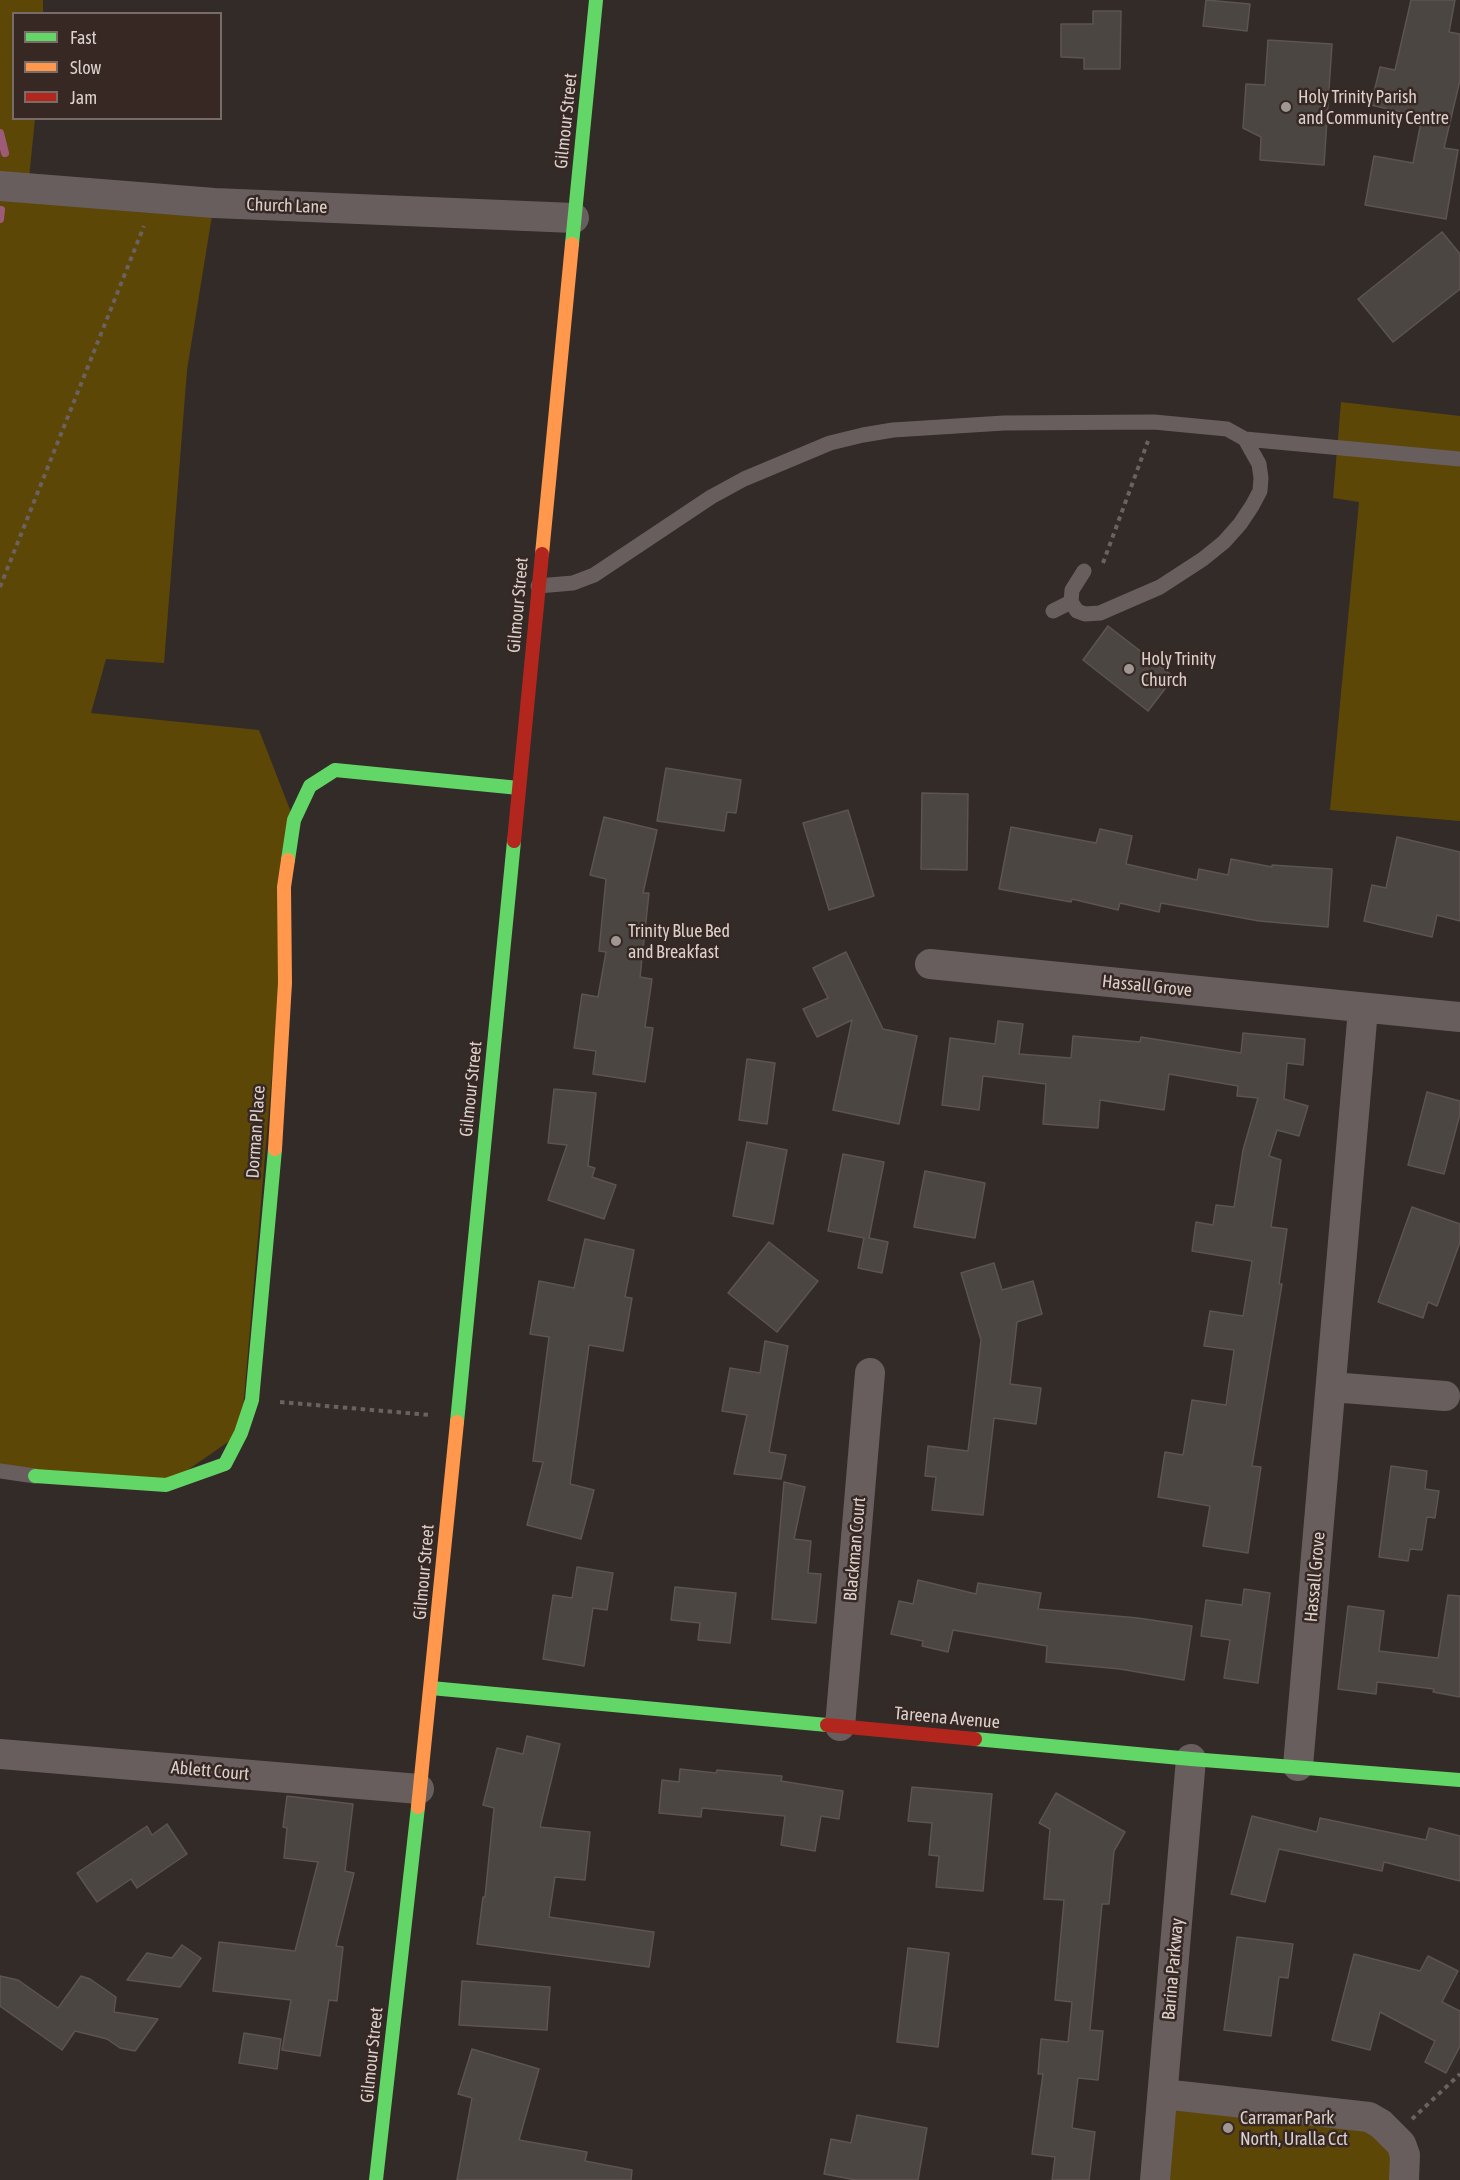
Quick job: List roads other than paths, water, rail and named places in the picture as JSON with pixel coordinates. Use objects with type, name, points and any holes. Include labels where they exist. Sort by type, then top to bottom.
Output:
[{"type":"main road","name":"Gilmour Street","points":[[376,2180],[431,1688],[596,0]]},
{"type":"main road","name":"Dorman Place","points":[[35,1476],[166,1485],[225,1464],[241,1433],[252,1400],[276,1138],[285,983],[284,887],[294,820],[310,786],[335,770],[519,788]]},
{"type":"main road","name":"Tareena Avenue","points":[[431,1688],[1191,1759],[1460,1780]]},
{"type":"street","name":"Church Lane","points":[[0,186],[214,203],[574,218]]},
{"type":"street","name":"Hassall Grove","points":[[930,964],[1460,1017]]},
{"type":"street","name":"Hassall Grove","points":[[1298,1766],[1363,1009]]},
{"type":"street","name":"Blackman Court","points":[[840,1725],[870,1373]]},
{"type":"street","points":[[1331,1387],[1445,1396]]},
{"type":"street","name":"Ablett Court","points":[[0,1754],[419,1789]]},
{"type":"street","name":"Barina Parkway","points":[[1155,2180],[1191,1759]]},
{"type":"street","points":[[1163,2094],[1368,2117],[1381,2124],[1401,2144],[1405,2155],[1404,2180]]},
{"type":"lane","points":[[538,586],[573,583],[594,575],[711,497],[744,479],[830,443],[863,435],[893,430],[1004,423],[1154,422],[1227,429],[1245,440],[1260,464],[1260,491],[1247,515],[1224,542],[1189,569],[1160,587],[1100,614],[1085,614],[1077,611],[1071,602],[1072,590],[1084,571]]},
{"type":"lane","points":[[1245,440],[1460,459]]},
{"type":"lane","points":[[1053,611],[1071,602]]},
{"type":"lane","name":"Dorman Place","points":[[0,1471],[35,1476]]},
{"type":"waterway","points":[[0,133],[5,153]]},
{"type":"waterway","points":[[0,219],[1,210]]},
{"type":"place","name":"Holy Trinity Parish and Community Centre","points":[[1286,107]]},
{"type":"place","name":"Holy Trinity Church","points":[[1129,669]]},
{"type":"place","name":"Trinity Blue Bed and Breakfast","points":[[616,941]]},
{"type":"place","name":"Carramar Park North, Uralla Cct","points":[[1228,2128]]}]
